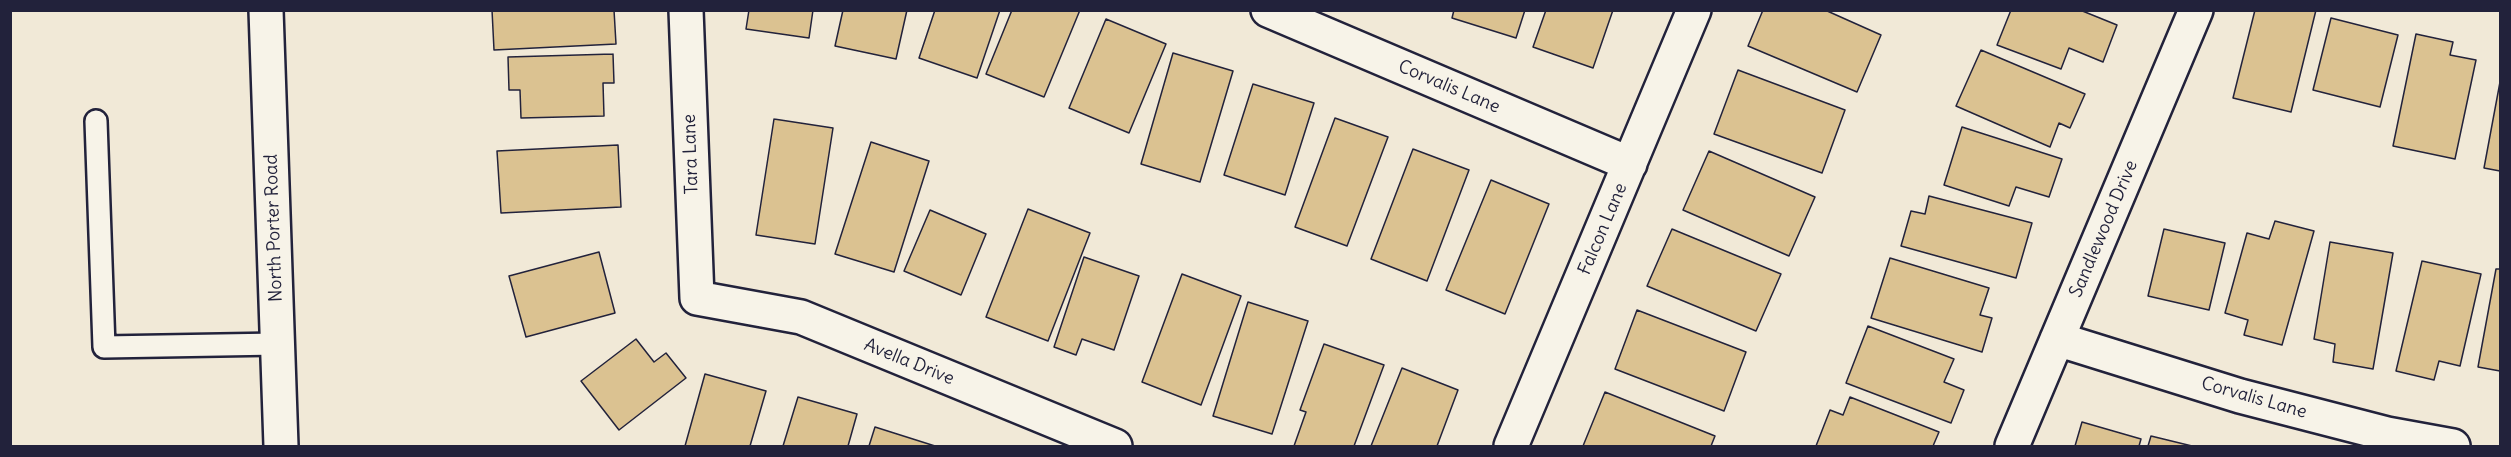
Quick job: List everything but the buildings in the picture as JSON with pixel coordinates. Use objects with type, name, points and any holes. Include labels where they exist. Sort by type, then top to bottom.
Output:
[{"type":"street","name":"North Porter Road","points":[[266,10],[282,447]]},
{"type":"street","name":"Tara Lane","points":[[686,10],[696,298]]},
{"type":"street","name":"Corvalis Lane","points":[[1268,10],[1630,164]]},
{"type":"street","name":"Falcon Lane","points":[[1511,447],[1694,10]]},
{"type":"street","name":"Sandlewood Drive","points":[[2012,447],[2196,10]]},
{"type":"street","name":"Avella Drive","points":[[696,298],[801,317],[1116,447]]},
{"type":"street","name":"Corvalis Lane","points":[[2057,339],[2240,396],[2388,434],[2453,447]]},
{"type":"lane","points":[[96,121],[104,347],[278,344]]}]
